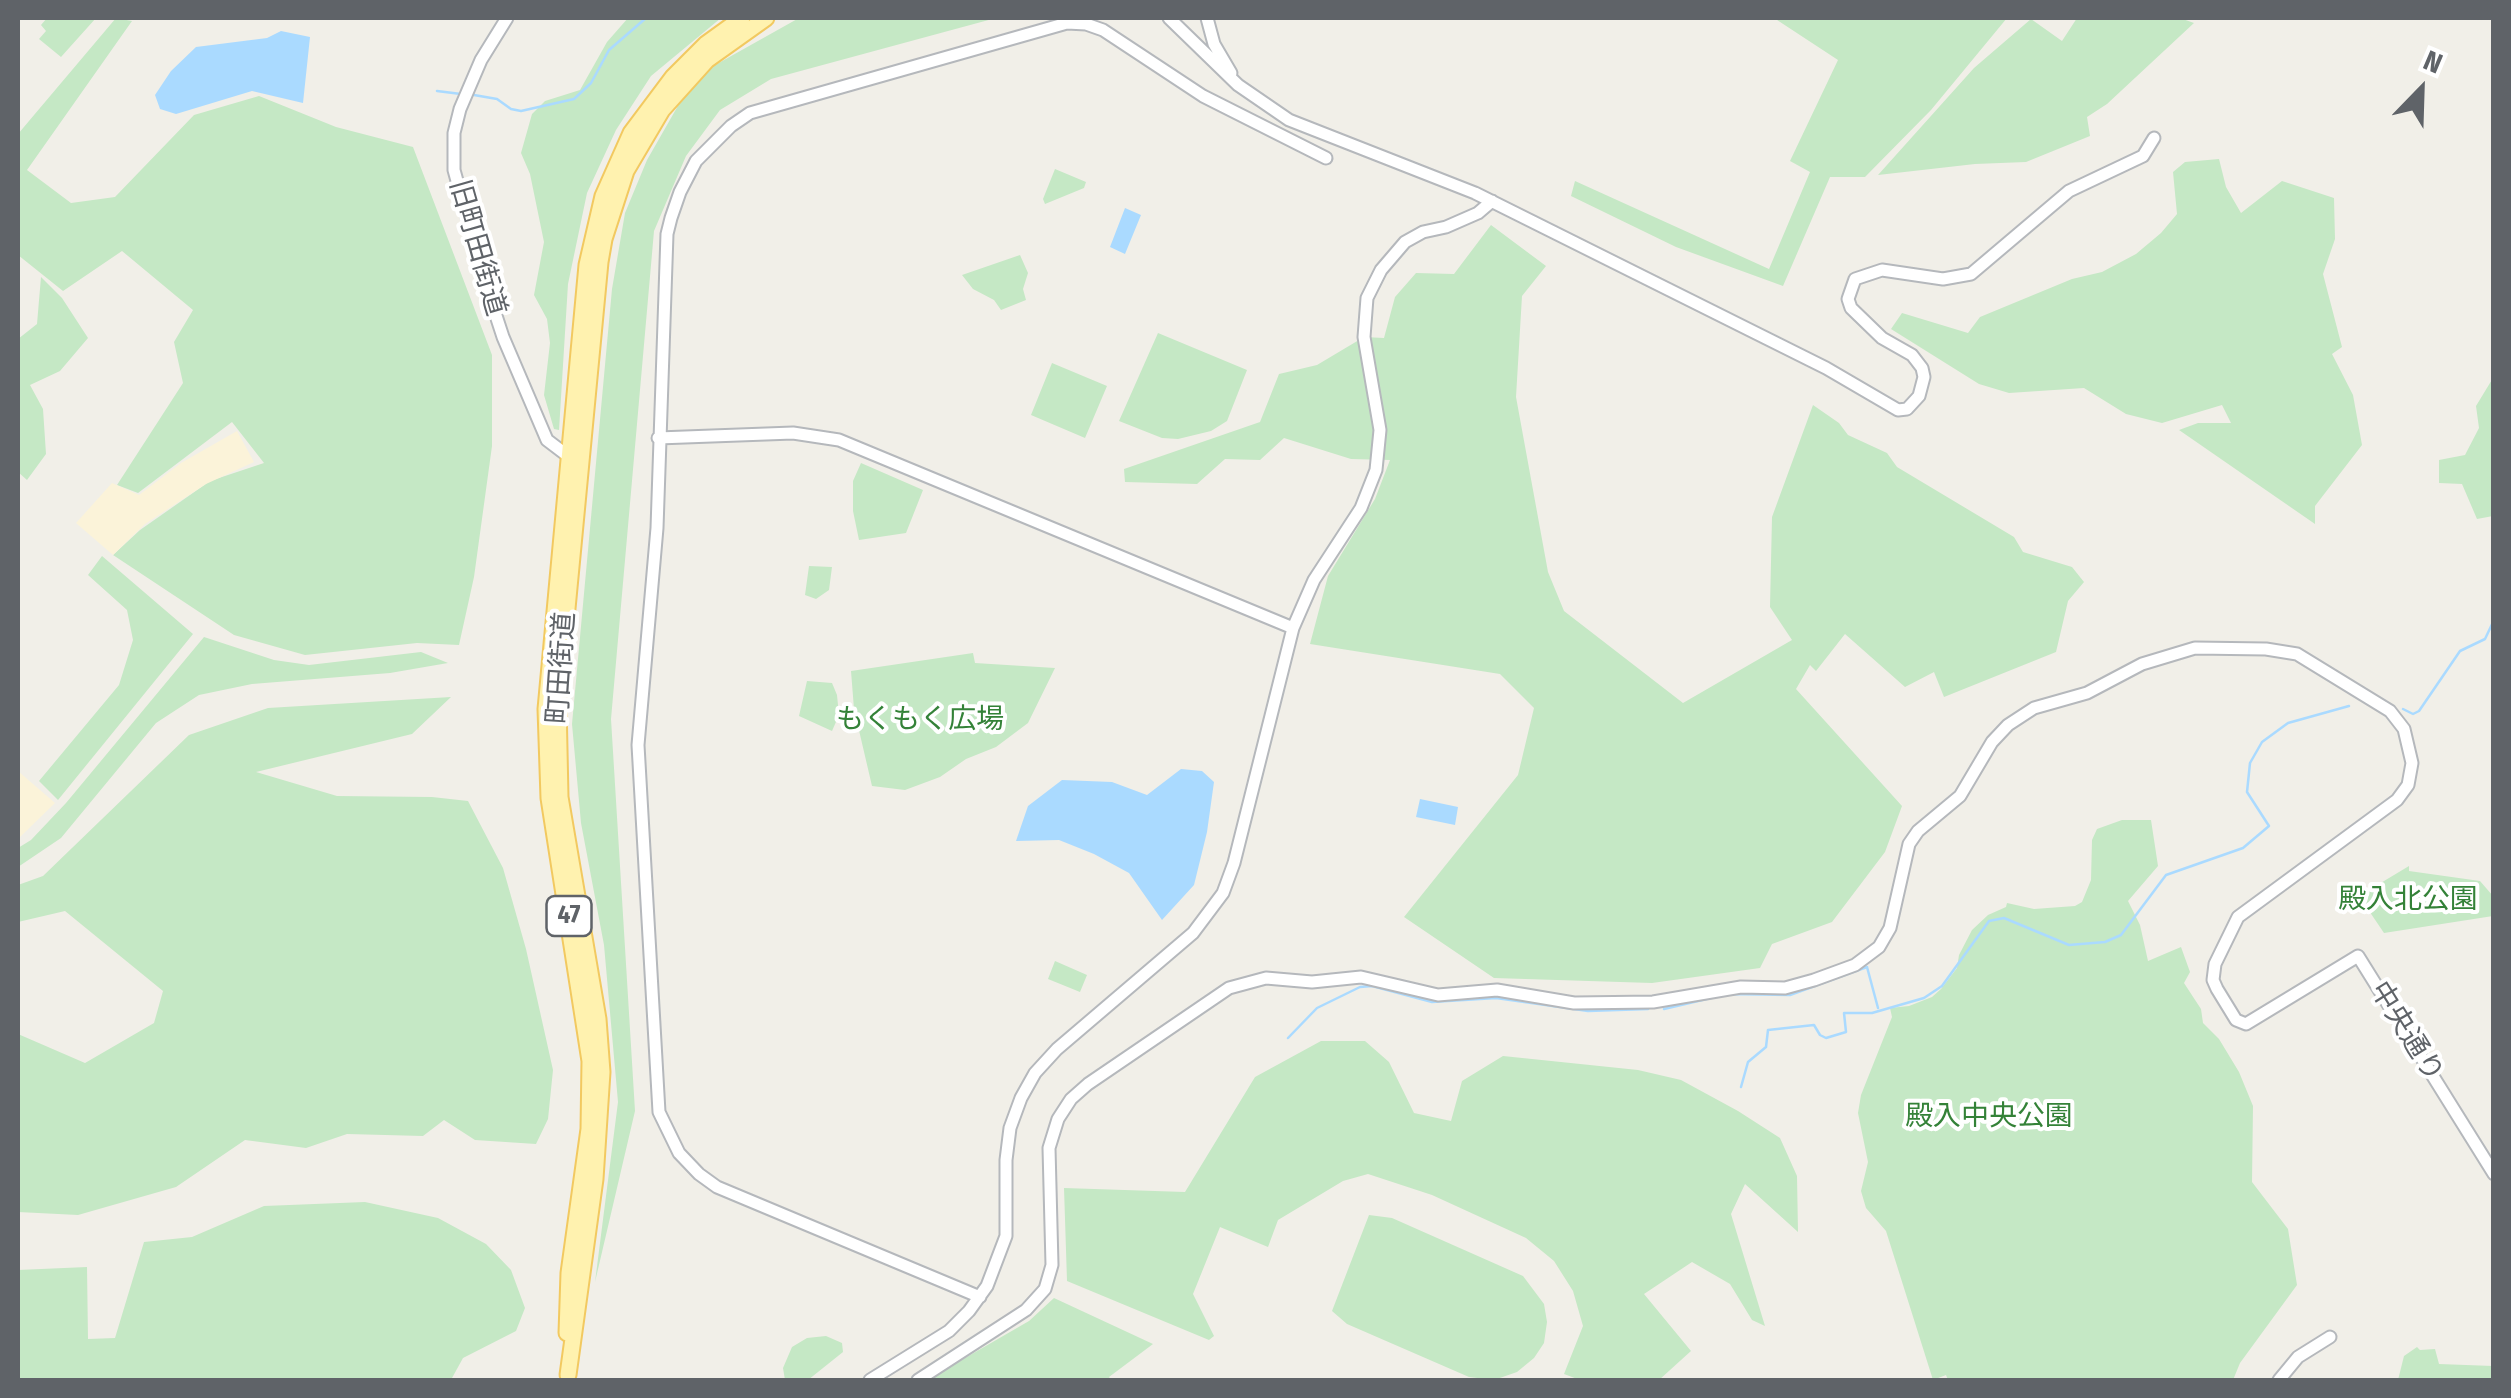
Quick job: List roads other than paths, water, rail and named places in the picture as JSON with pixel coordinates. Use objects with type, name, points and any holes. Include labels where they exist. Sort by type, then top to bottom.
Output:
[{"type":"main road","name":"町田街道","points":[[574,461],[587,265],[602,196],[632,133],[658,95],[706,44],[742,18]]},
{"type":"main road","name":"町田街道","points":[[568,1378],[568,1273],[589,1177],[590,1061],[582,965],[546,741],[547,687],[600,262],[626,171],[662,110],[690,76],[725,45],[766,18]]},
{"type":"street","name":"旧町田街道","points":[[508,18],[490,44],[460,109],[454,133],[454,170],[484,282],[544,434],[553,447],[574,461]]},
{"type":"street","points":[[1169,18],[1264,105],[1319,134],[1492,201],[1826,368],[1890,406],[1907,409],[1923,385],[1922,368],[1912,355],[1882,338],[1851,308],[1850,288],[1855,279],[1882,270],[1944,279],[1972,274],[2069,191],[2144,156],[2154,138]]},
{"type":"street","points":[[1207,18],[1214,44],[1238,85]]},
{"type":"street","points":[[980,1298],[717,1186],[688,1163],[664,1125],[656,1095],[638,745],[656,528],[667,234],[680,192],[696,161],[750,113],[1067,23],[1103,30],[1202,96],[1326,158]]},
{"type":"street","points":[[878,1378],[943,1336],[980,1298],[992,1276],[1005,1240],[1008,1136],[1029,1082],[1050,1055],[1193,933],[1226,886],[1293,628],[1318,574],[1364,502],[1377,463],[1379,417],[1364,337],[1367,298],[1381,270],[1405,242],[1422,232],[1478,213],[1492,201]]},
{"type":"street","points":[[658,438],[793,433],[839,440],[1293,628]]},
{"type":"street","name":"中央通り","points":[[918,1380],[1026,1310],[1045,1289],[1052,1257],[1048,1156],[1052,1134],[1066,1105],[1088,1084],[1236,984],[1266,978],[1312,982],[1361,977],[1433,995],[1498,990],[1582,1003],[1660,1002],[1733,988],[1778,989],[1814,980],[1856,965],[1879,947],[1890,928],[1904,858],[1913,837],[1960,796],[1992,742],[2008,724],[2034,708],[2087,693],[2142,664],[2195,648],[2266,649],[2297,654],[2393,713],[2404,728],[2412,763],[2410,781],[2397,800],[2238,917],[2217,959],[2213,980],[2234,1018],[2246,1024],[2358,956],[2494,1174]]},
{"type":"street","points":[[2279,1380],[2298,1357],[2330,1337]]},
{"type":"water","points":[[281,31],[310,37],[303,103],[252,91],[176,114],[160,109],[155,95],[171,71],[196,47],[267,38]]},
{"type":"water","points":[[1125,208],[1141,215],[1125,254],[1110,247]]},
{"type":"water","points":[[1181,769],[1202,771],[1214,782],[1194,885],[1162,920],[1129,873],[1094,854],[1059,840],[1016,841],[1028,806],[1062,780],[1112,782],[1147,795]]},
{"type":"water","points":[[1420,799],[1458,807],[1455,825],[1416,817]]},
{"type":"waterway","points":[[474,95],[497,99],[521,111],[574,99],[591,83],[609,50],[646,18]]},
{"type":"waterway","points":[[437,91],[461,94]]},
{"type":"waterway","points":[[2403,709],[2413,714],[2419,711],[2460,651],[2485,639],[2494,620]]},
{"type":"waterway","points":[[1741,1087],[1748,1062],[1766,1047],[1768,1030],[1814,1025],[1826,1038],[1846,1032],[1844,1013],[1872,1013],[1924,998],[1942,986],[1989,921],[2004,918],[2069,945],[2105,942],[2121,935],[2166,875],[2243,848],[2269,826],[2247,792],[2250,763],[2262,742],[2288,723],[2349,706]]},
{"type":"waterway","points":[[1664,1009],[1728,994],[1790,995],[1867,967],[1878,1008]]},
{"type":"waterway","points":[[1288,1038],[1317,1008],[1360,987],[1372,986],[1432,1002],[1496,998],[1588,1011],[1648,1009]]},
{"type":"park label","name":"もくもく広場","points":[[920,720]]},
{"type":"park label","name":"殿入北公園","points":[[2408,900]]},
{"type":"park label","name":"殿入中央公園","points":[[1989,1117]]}]
